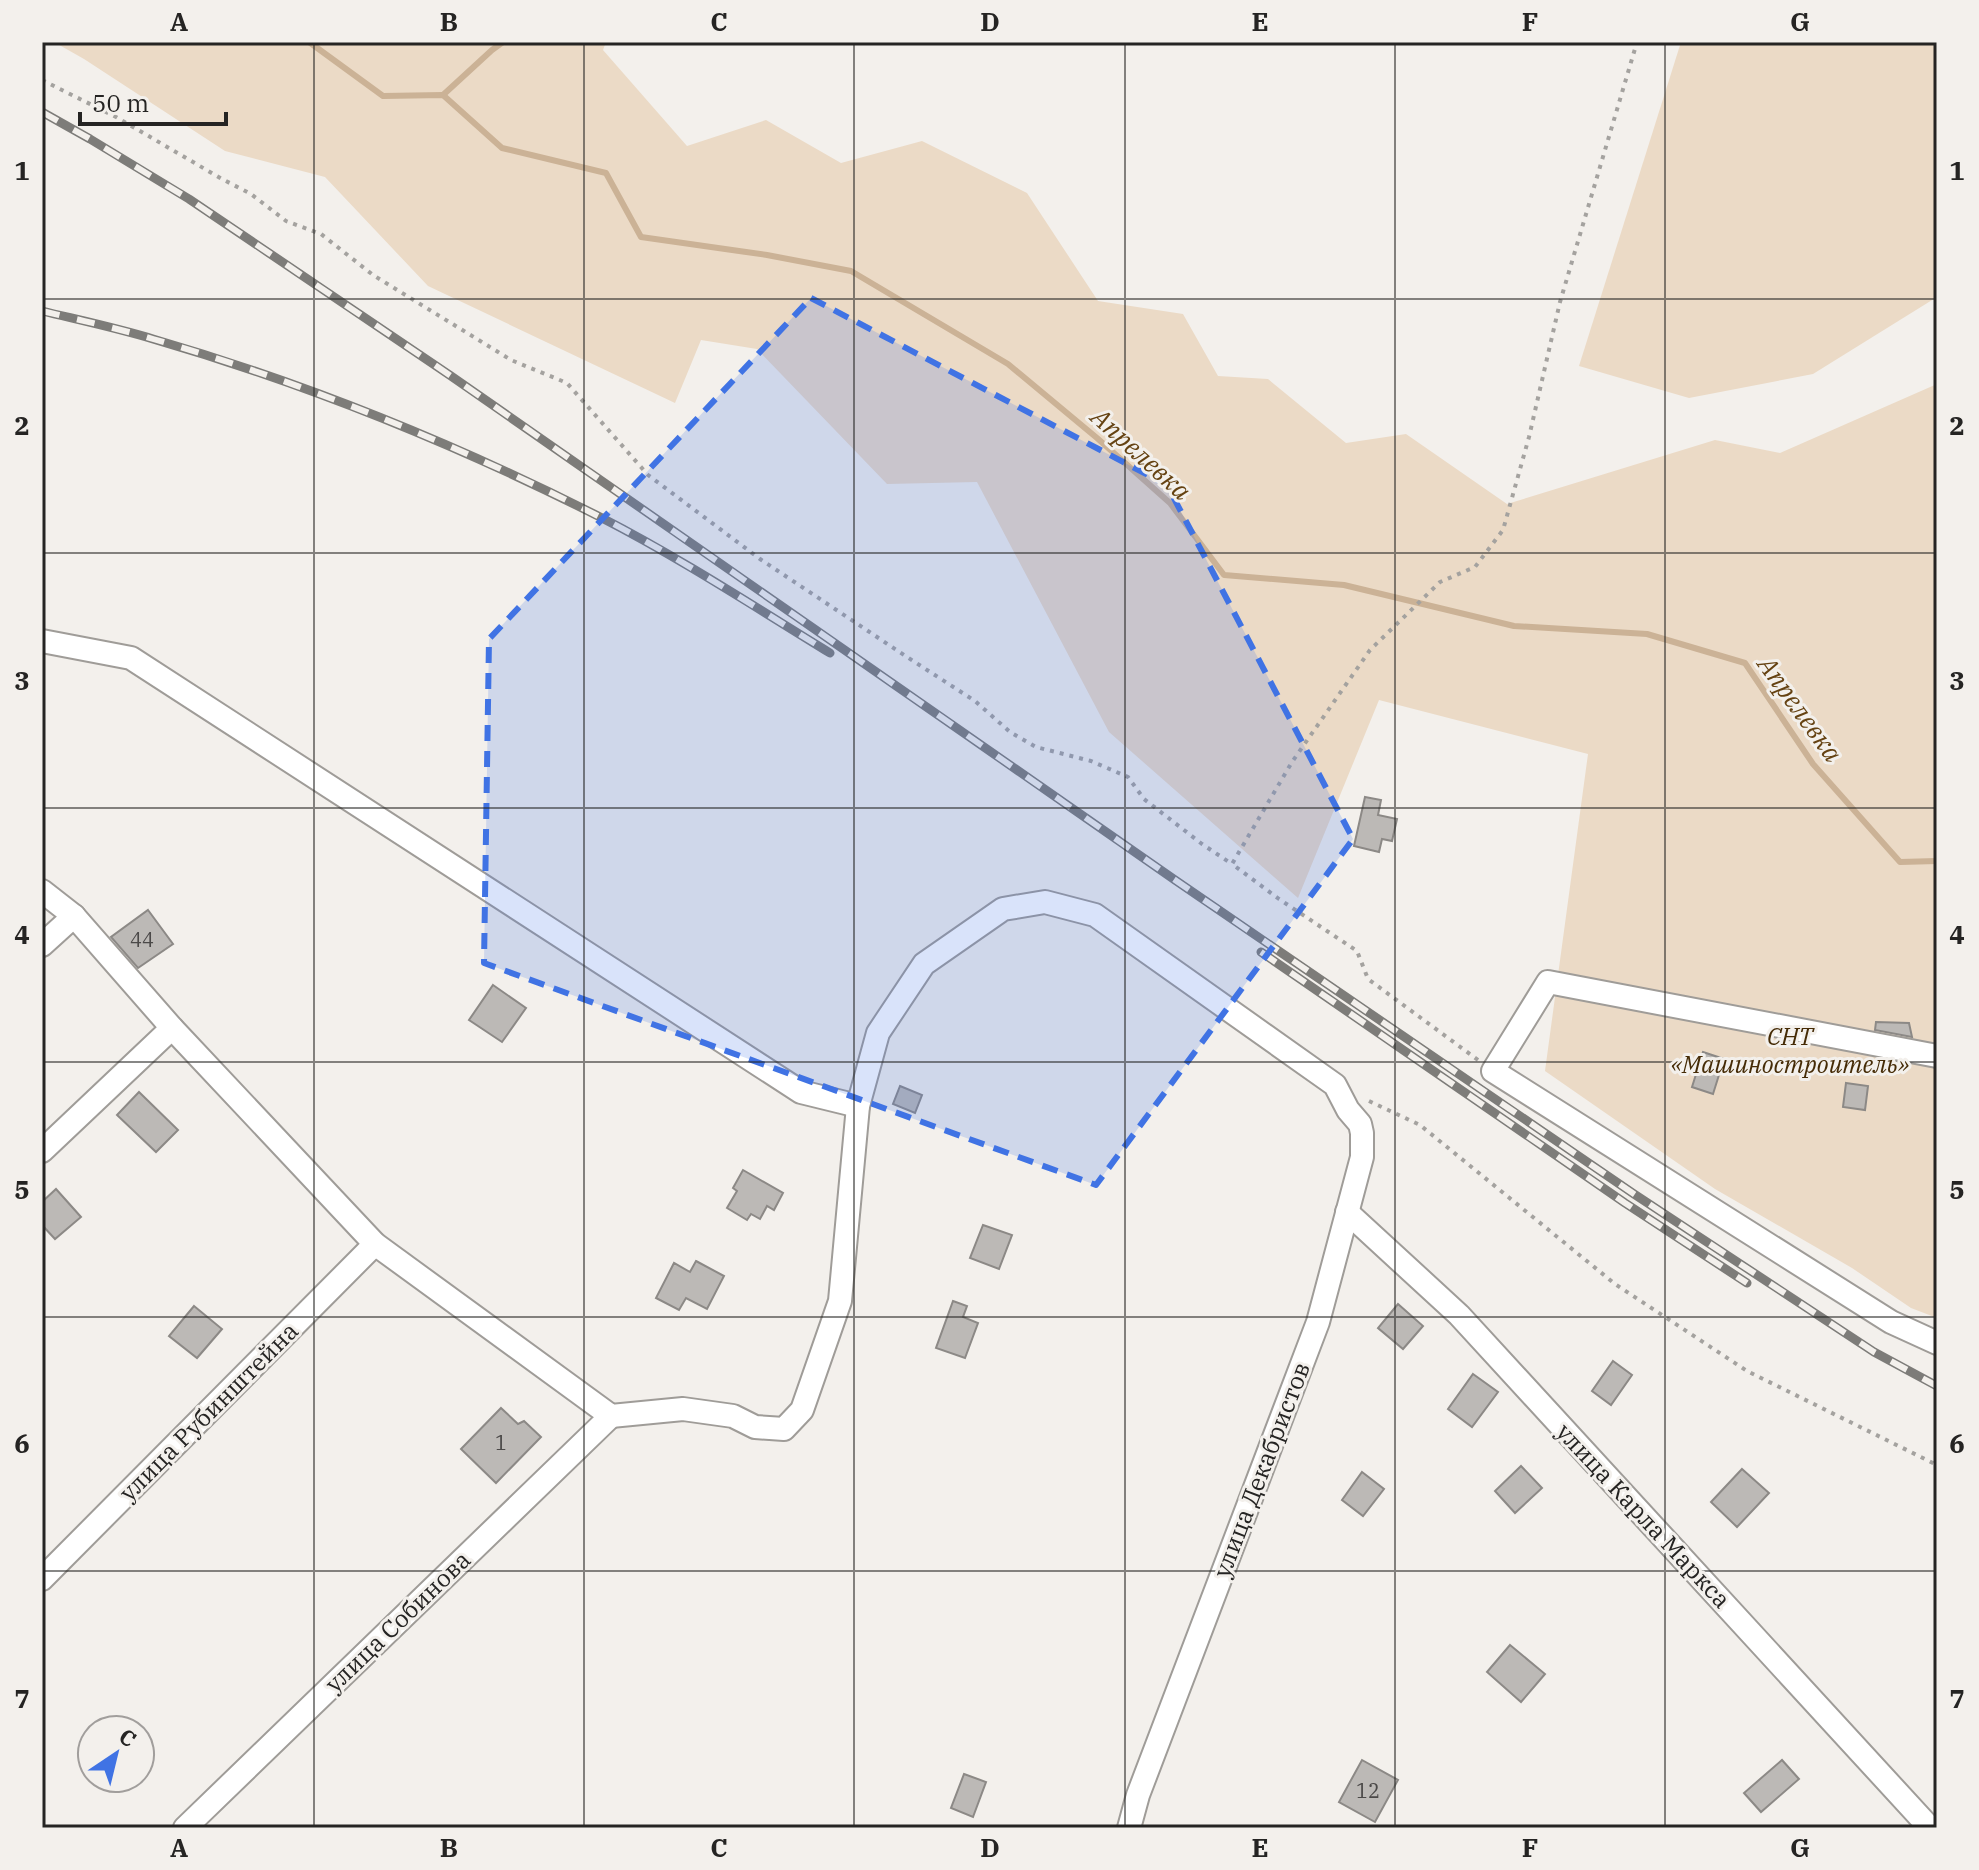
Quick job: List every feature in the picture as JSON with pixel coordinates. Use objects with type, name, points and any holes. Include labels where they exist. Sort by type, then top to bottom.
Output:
[{"type":"street","points":[[42,641],[131,658],[801,1092],[858,1106]]},
{"type":"street","points":[[42,891],[74,916],[172,1028],[375,1244],[611,1416],[683,1409],[733,1416],[755,1427],[784,1429],[802,1410],[840,1301],[858,1106],[878,1033],[924,964],[1003,909],[1045,902],[1095,915],[1335,1085]]},
{"type":"street","points":[[42,945],[74,916]]},
{"type":"street","points":[[1937,1056],[1548,982],[1493,1071],[1891,1322],[1937,1343]]},
{"type":"street","points":[[42,1151],[172,1028]]},
{"type":"street","name":"улица Декабристов","points":[[1129,1828],[1138,1795],[1318,1322],[1362,1157],[1360,1124],[1348,1110],[1335,1085]]},
{"type":"street","name":"улица Карла Маркса","points":[[1347,1212],[1459,1315],[1930,1828]]},
{"type":"street","name":"улица Рубинштейна","points":[[42,1579],[375,1244]]},
{"type":"street","name":"улица Собинова","points":[[185,1828],[611,1416]]},
{"type":"path","points":[[1232,864],[1292,762],[1370,650],[1440,582],[1475,567],[1503,530],[1529,437],[1560,302],[1637,42]]},
{"type":"path","points":[[42,80],[116,117],[251,194],[286,221],[321,234],[373,275],[511,360],[567,383],[648,475],[760,559],[975,701],[1010,732],[1036,747],[1091,761],[1128,777],[1144,799],[1202,844],[1357,951],[1368,979],[1493,1071]]},
{"type":"path","points":[[1335,1085],[1420,1125],[1615,1284],[1747,1371],[1937,1465]]},
{"type":"highlighted area","points":[[811,298],[1167,485],[1353,839],[1096,1185],[484,963],[489,639]]},
{"type":"green space","name":"СНТ «Машиностроитель»","points":[[54,42],[606,42],[603,50],[687,146],[766,120],[841,163],[922,141],[1027,193],[1098,301],[1183,314],[1218,376],[1268,379],[1346,443],[1406,434],[1507,504],[1715,440],[1780,453],[1937,384],[1937,1318],[1911,1308],[1852,1268],[1715,1189],[1545,1071],[1588,754],[1379,700],[1298,898],[1109,732],[977,482],[887,484],[757,349],[701,340],[675,403],[428,286],[325,177],[225,151]]},
{"type":"green space","points":[[1681,42],[1937,42],[1937,297],[1813,374],[1689,398],[1579,366]]},
{"type":"building","points":[[1365,797],[1381,800],[1378,815],[1397,819],[1392,841],[1382,839],[1379,852],[1354,846]]},
{"type":"building","points":[[148,910],[173,944],[138,968],[111,937]]},
{"type":"building","points":[[493,985],[526,1008],[502,1042],[469,1020]]},
{"type":"building","points":[[1876,1022],[1909,1023],[1912,1037],[1875,1030]]},
{"type":"building","points":[[1703,1052],[1724,1059],[1713,1094],[1692,1087]]},
{"type":"building","points":[[1846,1083],[1868,1086],[1865,1110],[1843,1107]]},
{"type":"building","points":[[900,1086],[922,1095],[915,1113],[893,1104]]},
{"type":"building","points":[[139,1092],[178,1130],[156,1152],[117,1115]]},
{"type":"building","points":[[743,1170],[783,1193],[774,1210],[767,1206],[760,1219],[751,1214],[747,1220],[727,1208],[737,1191],[733,1188]]},
{"type":"building","points":[[56,1189],[81,1217],[55,1239],[42,1225],[42,1202]]},
{"type":"building","points":[[983,1225],[1012,1235],[999,1269],[970,1258]]},
{"type":"building","points":[[696,1261],[724,1276],[707,1309],[686,1298],[679,1310],[656,1298],[674,1263],[690,1272]]},
{"type":"building","points":[[953,1301],[967,1306],[963,1317],[978,1323],[965,1358],[936,1348]]},
{"type":"building","points":[[1398,1304],[1423,1326],[1403,1349],[1378,1328]]},
{"type":"building","points":[[194,1306],[222,1329],[197,1358],[169,1336]]},
{"type":"building","points":[[1613,1361],[1632,1375],[1611,1405],[1592,1391]]},
{"type":"building","points":[[1473,1374],[1498,1392],[1472,1427],[1448,1409]]},
{"type":"building","points":[[501,1408],[518,1424],[524,1421],[541,1437],[496,1483],[461,1449]]},
{"type":"building","points":[[1521,1466],[1542,1488],[1515,1513],[1495,1491]]},
{"type":"building","points":[[1742,1469],[1769,1493],[1737,1527],[1711,1502]]},
{"type":"building","points":[[1362,1472],[1384,1489],[1363,1516],[1342,1500]]},
{"type":"building","points":[[1510,1645],[1545,1674],[1521,1702],[1487,1672]]},
{"type":"building","points":[[1362,1760],[1398,1780],[1375,1822],[1339,1802]]},
{"type":"building","points":[[1782,1760],[1799,1779],[1761,1812],[1744,1793]]},
{"type":"building","points":[[964,1774],[986,1782],[973,1817],[951,1808]]},
{"type":"waterway","name":"Апрелевка","points":[[309,42],[383,96],[443,95],[502,148],[606,173],[641,237],[851,271],[1008,364],[1170,503],[1224,575],[1344,585],[1514,626],[1647,634],[1745,663],[1813,764],[1900,862],[1937,861]]},
{"type":"waterway","points":[[443,95],[503,42]]},
{"type":"railway","points":[[42,112],[189,199],[451,376],[1175,880],[1634,1194],[1874,1352],[1937,1386]]},
{"type":"railway","points":[[42,311],[126,331],[211,357],[325,396],[438,441],[631,533],[830,653]]},
{"type":"railway","points":[[1261,952],[1625,1203],[1747,1283]]}]
